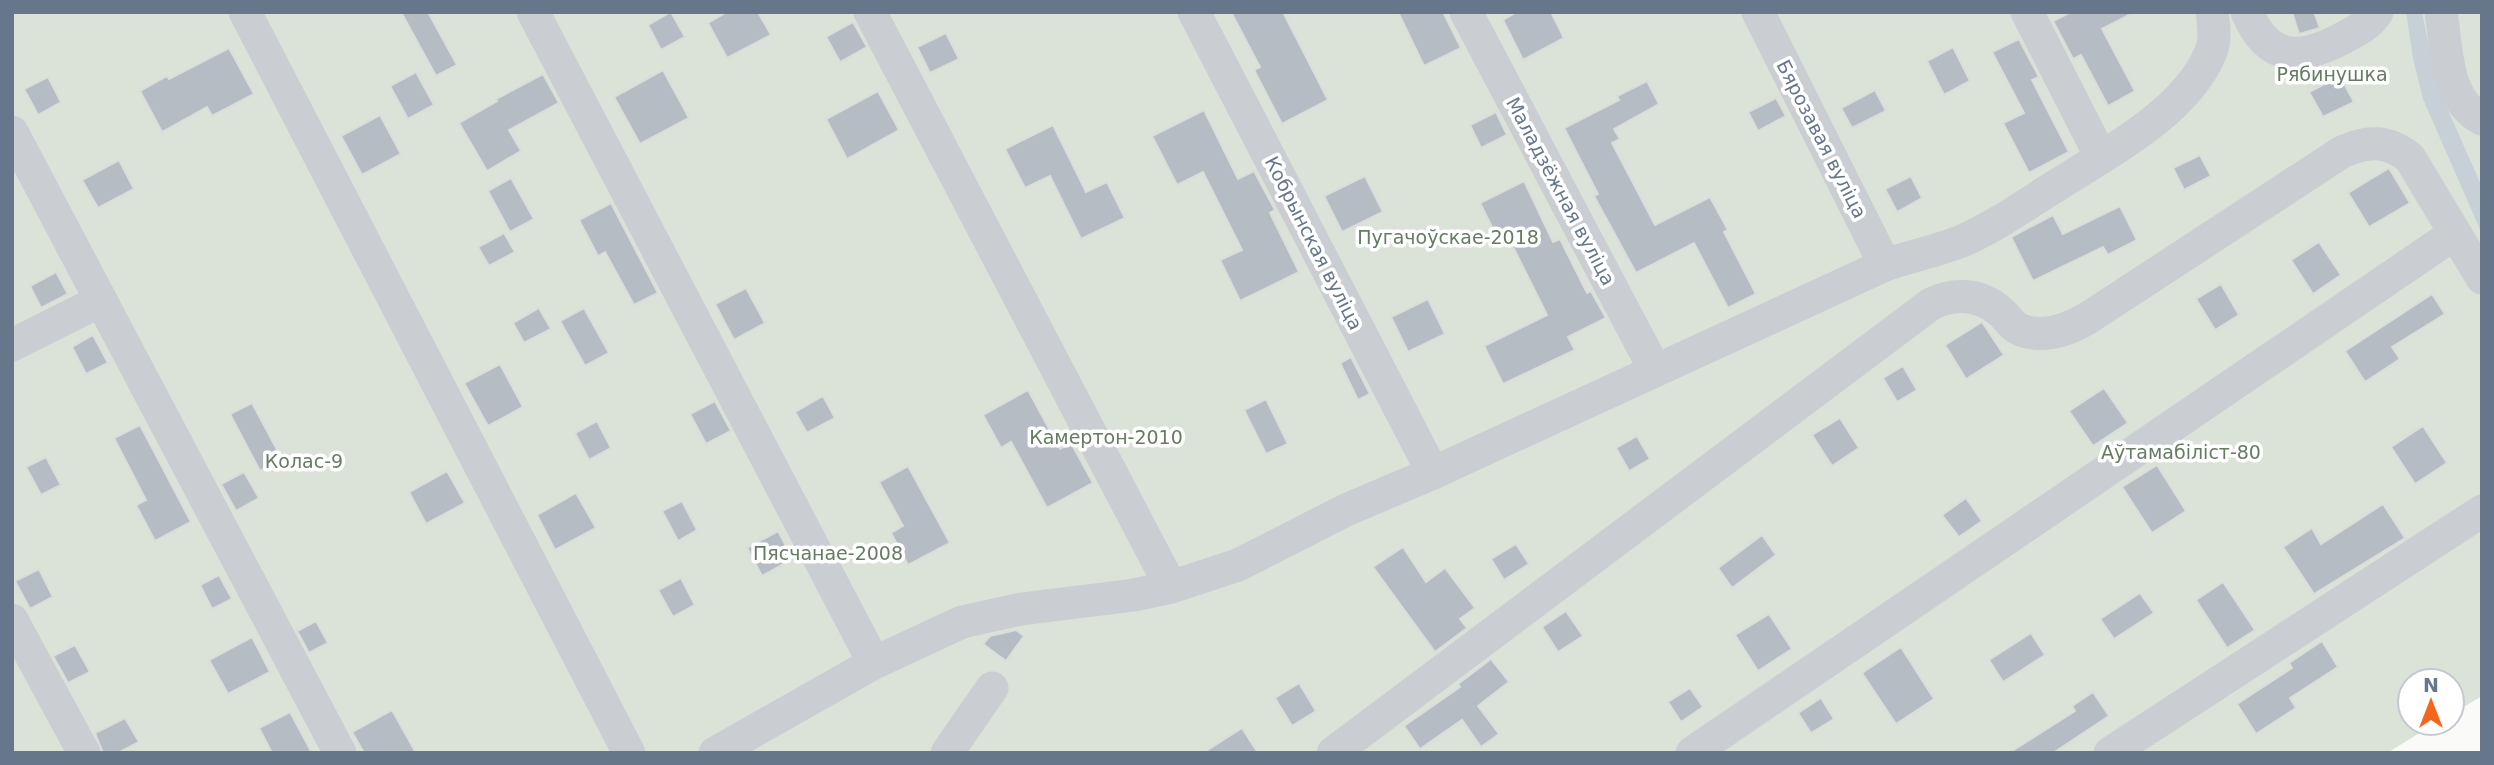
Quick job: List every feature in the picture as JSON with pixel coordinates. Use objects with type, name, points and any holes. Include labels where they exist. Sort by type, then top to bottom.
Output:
[{"type":"lane","points":[[245,12],[629,753]]},
{"type":"lane","points":[[533,12],[874,663]]},
{"type":"lane","points":[[870,12],[1171,587]]},
{"type":"lane","name":"Кобрынская вуліца","points":[[1194,12],[1433,473]]},
{"type":"lane","name":"Маладзёжная вуліца","points":[[1466,12],[1655,370]]},
{"type":"lane","name":"Бярозавая вуліца","points":[[1758,12],[1885,265]]},
{"type":"lane","points":[[2027,12],[2101,157]]},
{"type":"lane","points":[[715,753],[874,663],[938,632],[988,615],[1171,587],[1238,565],[1346,510],[1433,473],[1885,265],[1944,248],[1982,231],[2148,125],[2190,87],[2212,51],[2212,12]]},
{"type":"lane","points":[[2247,12],[2262,39],[2272,48],[2299,54],[2326,47],[2363,27],[2378,12]]},
{"type":"lane","points":[[2441,12],[2454,89],[2469,113],[2482,119]]},
{"type":"lane","points":[[12,132],[340,753]]},
{"type":"lane","points":[[1333,753],[1931,304],[1953,296],[1980,298],[2003,314],[2019,330],[2046,334],[2061,331],[2088,318],[2342,152],[2370,142],[2392,146],[2410,158],[2482,278]]},
{"type":"lane","points":[[1692,753],[2454,234]]},
{"type":"lane","points":[[12,345],[100,301]]},
{"type":"lane","points":[[2110,753],[2482,511]]},
{"type":"lane","points":[[12,620],[84,753]]},
{"type":"lane","points":[[947,753],[992,688]]},
{"type":"green space","points":[[12,12],[2482,12],[2482,696],[2466,706],[2466,667],[2396,667],[2396,737],[2413,737],[2387,753],[12,753]]},
{"type":"shaded area","points":[[2406,12],[2422,12],[2436,83],[2482,187],[2482,234],[2423,99]]},
{"type":"building","points":[[401,12],[428,12],[457,65],[436,76]]},
{"type":"building","points":[[671,12],[685,37],[661,50],[648,25]]},
{"type":"building","points":[[727,12],[758,12],[771,35],[727,58],[708,23]]},
{"type":"building","points":[[1231,12],[1283,12],[1328,100],[1282,124],[1254,70],[1260,67]]},
{"type":"building","points":[[1398,12],[1443,12],[1461,48],[1424,66]]},
{"type":"building","points":[[1517,12],[1551,12],[1564,38],[1523,60],[1503,20]]},
{"type":"building","points":[[2071,12],[2135,12],[2102,29],[2135,91],[2108,106],[2081,55],[2073,59],[2053,21]]},
{"type":"building","points":[[2292,12],[2314,12],[2320,28],[2299,34]]},
{"type":"building","points":[[853,22],[867,47],[840,62],[826,37]]},
{"type":"building","points":[[946,33],[959,59],[930,73],[917,47]]},
{"type":"building","points":[[2019,39],[2039,77],[2032,80],[2069,152],[2029,173],[2003,123],[2024,113],[1992,52]]},
{"type":"building","points":[[1953,47],[1970,81],[1944,95],[1927,61]]},
{"type":"building","points":[[229,48],[254,94],[212,116],[207,107],[162,132],[140,91]]},
{"type":"building","points":[[663,70],[689,118],[640,144],[614,97]]},
{"type":"building","points":[[416,72],[434,105],[408,119],[390,86]]},
{"type":"building","points":[[543,74],[559,103],[509,130],[521,151],[487,171],[459,123]]},
{"type":"building","points":[[2340,76],[2354,102],[2323,117],[2309,92]]},
{"type":"building","points":[[48,77],[61,102],[38,115],[24,89]]},
{"type":"building","points":[[1647,81],[1659,104],[1614,129],[1620,139],[1612,143],[1655,225],[1710,197],[1728,230],[1724,232],[1756,294],[1728,308],[1694,243],[1636,273],[1594,196],[1598,194],[1564,128],[1619,100],[1617,96]]},
{"type":"building","points":[[1875,90],[1886,111],[1852,128],[1841,108]]},
{"type":"building","points":[[878,91],[899,130],[847,159],[826,119]]},
{"type":"building","points":[[1776,98],[1786,116],[1758,131],[1748,112]]},
{"type":"building","points":[[1204,110],[1238,179],[1254,171],[1275,210],[1270,213],[1299,272],[1240,301],[1220,260],[1242,250],[1203,172],[1177,185],[1152,136]]},
{"type":"building","points":[[1496,112],[1507,135],[1481,148],[1470,125]]},
{"type":"building","points":[[380,115],[401,154],[362,175],[341,136]]},
{"type":"building","points":[[1053,125],[1086,192],[1107,182],[1125,218],[1081,239],[1050,176],[1025,188],[1005,149]]},
{"type":"building","points":[[2200,155],[2211,176],[2184,190],[2173,168]]},
{"type":"building","points":[[119,160],[134,189],[98,208],[82,180]]},
{"type":"building","points":[[2389,168],[2410,203],[2369,227],[2348,193]]},
{"type":"building","points":[[1365,176],[1383,212],[1342,232],[1324,196]]},
{"type":"building","points":[[1911,176],[1922,198],[1897,212],[1885,189]]},
{"type":"building","points":[[511,178],[534,219],[510,232],[488,191]]},
{"type":"building","points":[[1524,181],[1553,242],[1560,239],[1587,293],[1591,291],[1606,318],[1568,337],[1575,350],[1503,384],[1484,346],[1547,315],[1507,235],[1498,239],[1480,203]]},
{"type":"building","points":[[611,203],[658,293],[634,305],[605,252],[598,256],[579,220]]},
{"type":"building","points":[[2120,206],[2137,240],[2108,255],[2103,247],[2033,281],[2011,237],[2053,215],[2063,234]]},
{"type":"building","points":[[504,233],[515,252],[489,266],[478,247]]},
{"type":"building","points":[[2319,242],[2341,275],[2313,294],[2291,260]]},
{"type":"building","points":[[56,272],[68,294],[41,308],[30,286]]},
{"type":"building","points":[[2221,284],[2239,315],[2215,330],[2196,299]]},
{"type":"building","points":[[746,288],[765,323],[734,340],[715,304]]},
{"type":"building","points":[[2432,294],[2445,314],[2392,347],[2400,359],[2365,382],[2345,351]]},
{"type":"building","points":[[1428,299],[1445,334],[1408,352],[1391,317]]},
{"type":"building","points":[[539,308],[551,329],[524,343],[513,323]]},
{"type":"building","points":[[584,308],[609,353],[585,366],[560,321]]},
{"type":"building","points":[[1982,322],[2004,355],[1966,379],[1945,345]]},
{"type":"building","points":[[93,335],[108,363],[86,374],[72,347]]},
{"type":"building","points":[[1351,357],[1370,394],[1358,400],[1340,363]]},
{"type":"building","points":[[500,364],[523,407],[488,426],[464,383]]},
{"type":"building","points":[[1903,366],[1917,390],[1897,402],[1883,378]]},
{"type":"building","points":[[2104,388],[2128,423],[2093,446],[2069,411]]},
{"type":"building","points":[[1028,390],[1060,449],[1071,443],[1093,483],[1047,508],[1011,442],[1001,448],[983,415]]},
{"type":"building","points":[[823,396],[835,418],[807,433],[795,412]]},
{"type":"building","points":[[1266,399],[1288,444],[1266,454],[1244,410]]},
{"type":"building","points":[[715,401],[731,431],[706,444],[690,414]]},
{"type":"building","points":[[252,403],[282,459],[260,471],[230,414]]},
{"type":"building","points":[[1840,418],[1859,448],[1832,466],[1812,435]]},
{"type":"building","points":[[597,421],[611,448],[589,460],[575,433]]},
{"type":"building","points":[[140,425],[191,522],[155,541],[136,505],[146,500],[114,438]]},
{"type":"building","points":[[2423,426],[2447,463],[2415,484],[2391,447]]},
{"type":"building","points":[[1637,436],[1650,459],[1629,471],[1616,448]]},
{"type":"building","points":[[46,457],[61,485],[41,495],[26,467]]},
{"type":"building","points":[[2157,465],[2186,511],[2152,533],[2122,487]]},
{"type":"building","points":[[908,466],[950,543],[908,565],[891,533],[903,526],[879,482]]},
{"type":"building","points":[[447,471],[465,503],[426,524],[409,492]]},
{"type":"building","points":[[244,472],[259,498],[236,511],[221,484]]},
{"type":"building","points":[[576,493],[596,528],[555,550],[537,515]]},
{"type":"building","points":[[1966,498],[1982,521],[1959,537],[1942,515]]},
{"type":"building","points":[[682,501],[697,530],[678,541],[662,511]]},
{"type":"building","points":[[2383,504],[2405,538],[2314,594],[2283,547],[2312,528],[2321,544]]},
{"type":"building","points":[[778,531],[793,559],[762,576],[747,548]]},
{"type":"building","points":[[1762,535],[1776,555],[1732,588],[1718,568]]},
{"type":"building","points":[[1516,544],[1529,564],[1504,580],[1491,559]]},
{"type":"building","points":[[1403,547],[1426,582],[1445,568],[1475,608],[1460,619],[1467,628],[1435,652],[1373,567]]},
{"type":"building","points":[[39,569],[53,597],[30,609],[15,581]]},
{"type":"building","points":[[219,575],[232,599],[212,609],[200,585]]},
{"type":"building","points":[[681,578],[695,605],[673,617],[658,590]]},
{"type":"building","points":[[2223,582],[2255,630],[2227,648],[2196,600]]},
{"type":"building","points":[[2140,593],[2154,613],[2114,639],[2100,619]]},
{"type":"building","points":[[1566,611],[1583,636],[1558,652],[1542,627]]},
{"type":"building","points":[[1769,614],[1792,649],[1758,671],[1735,635]]},
{"type":"building","points":[[316,621],[328,643],[309,653],[297,631]]},
{"type":"building","points":[[1016,630],[1024,636],[1006,661],[983,644],[990,636]]},
{"type":"building","points":[[2031,633],[2045,655],[2003,682],[1989,660]]},
{"type":"building","points":[[252,637],[270,672],[228,694],[209,660]]},
{"type":"building","points":[[2322,641],[2338,667],[2290,698],[2296,708],[2256,734],[2237,704],[2292,668],[2289,663]]},
{"type":"building","points":[[75,645],[90,672],[68,683],[53,656]]},
{"type":"building","points":[[1901,647],[1934,699],[1896,724],[1862,673]]},
{"type":"building","points":[[1491,659],[1509,682],[1478,706],[1499,734],[1481,747],[1462,720],[1420,749],[1404,726],[1460,687],[1458,684]]},
{"type":"building","points":[[1299,683],[1316,711],[1292,726],[1275,698]]},
{"type":"building","points":[[1690,688],[1703,707],[1681,722],[1668,702]]},
{"type":"building","points":[[2093,692],[2109,716],[2053,753],[2009,753],[2075,711],[2072,706]]},
{"type":"building","points":[[1821,698],[1834,719],[1811,733],[1798,713]]},
{"type":"building","points":[[392,710],[416,753],[364,753],[352,732]]},
{"type":"building","points":[[290,712],[312,753],[272,753],[259,728]]},
{"type":"building","points":[[125,718],[139,742],[118,753],[103,753],[95,733]]},
{"type":"building","points":[[1242,728],[1258,753],[1203,753]]},
{"type":"park label","name":"Рябинушка","points":[[2332,74]]},
{"type":"park label","name":"Пугачоўскае-2018","points":[[1448,237]]},
{"type":"park label","name":"Камертон-2010","points":[[1106,437]]},
{"type":"park label","name":"Аўтамабіліст-80","points":[[2181,452]]},
{"type":"park label","name":"Колас-9","points":[[304,461]]},
{"type":"park label","name":"Пясчанае-2008","points":[[828,553]]}]
